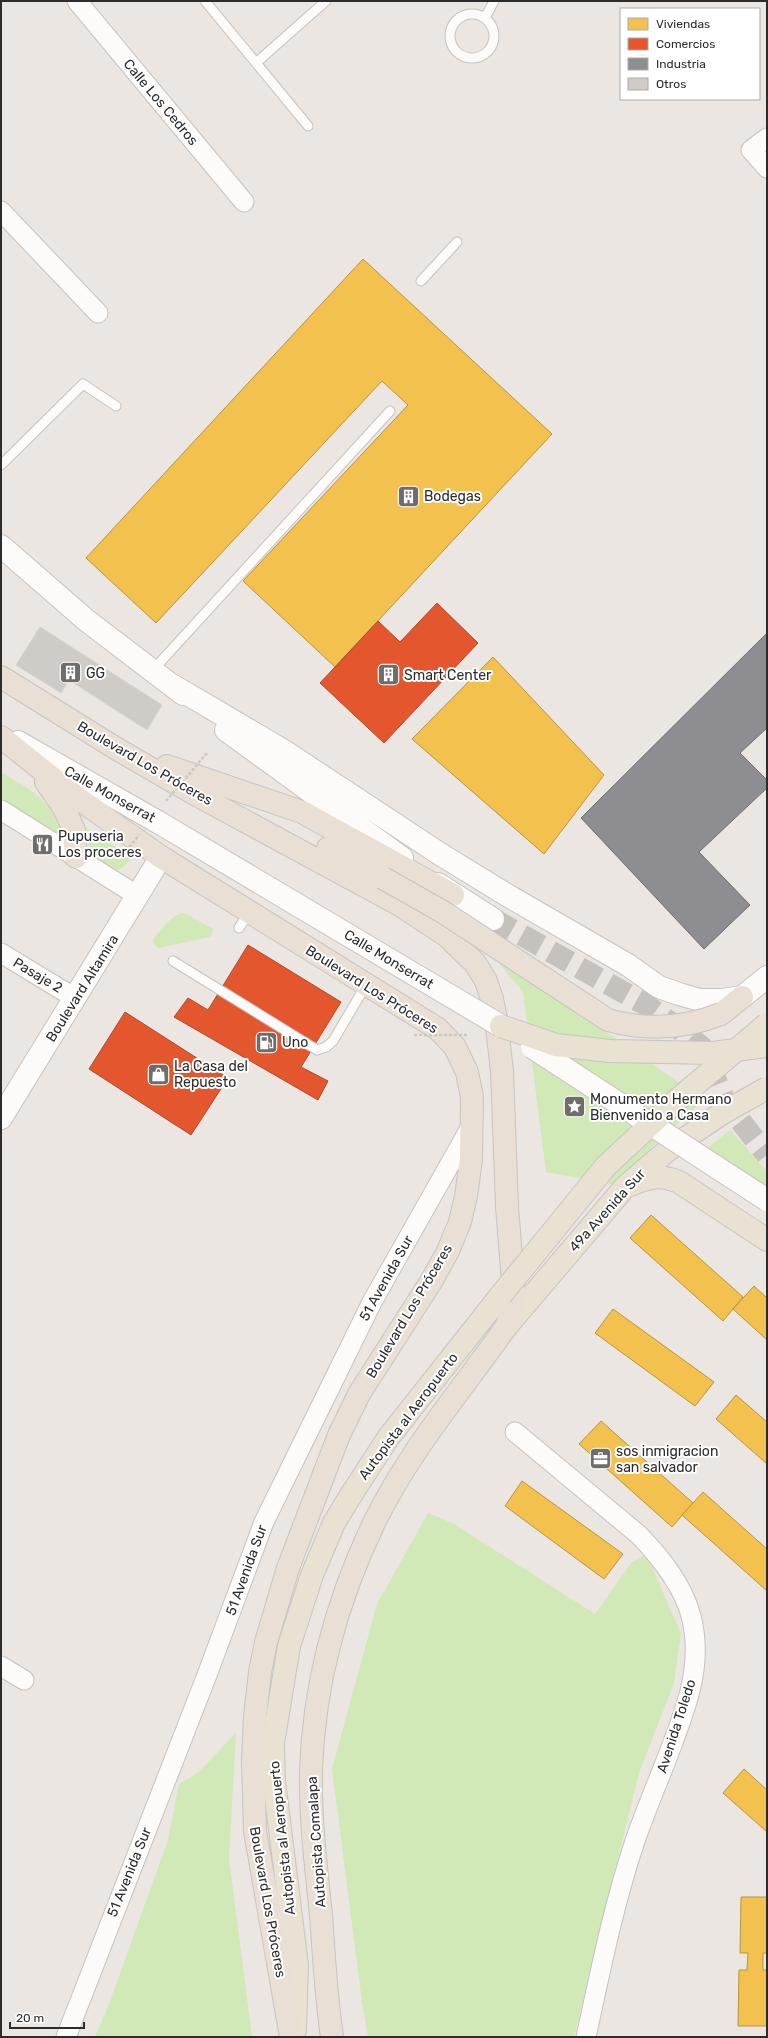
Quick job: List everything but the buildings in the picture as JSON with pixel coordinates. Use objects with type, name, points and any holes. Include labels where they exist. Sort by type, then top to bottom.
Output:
[{"type":"highway","name":"Boulevard Los Próceres","points":[[1,677],[193,793],[400,905],[447,936],[462,949],[475,963],[486,982],[496,1019],[502,1071],[507,1207],[514,1294],[513,1309],[506,1327],[432,1425],[403,1472]]},
{"type":"highway","name":"Boulevard Los Próceres","points":[[1,737],[76,798],[161,857],[244,920],[366,985],[438,1029],[455,1047],[467,1072],[472,1097],[472,1124],[466,1196],[460,1222],[448,1251],[432,1280],[359,1394],[339,1435],[288,1568],[266,1642],[255,1716],[253,1761],[255,1831],[291,2037]]},
{"type":"highway","points":[[1,737],[34,767],[51,788],[74,830],[76,857]]},
{"type":"highway","points":[[117,748],[302,812],[453,895]]},
{"type":"highway","points":[[236,815],[271,824],[307,837],[383,878],[443,912],[608,1020],[630,1026],[657,1028],[684,1025],[721,1014],[742,997]]},
{"type":"highway","name":"Autopista Comalapa","points":[[332,2037],[312,1813],[311,1770],[316,1705],[331,1641],[348,1584],[374,1523],[403,1472]]},
{"type":"main road","name":"Autopista al Aeropuerto","points":[[294,2037],[297,1965],[274,1781],[273,1743],[289,1646],[312,1575],[334,1523],[388,1438],[501,1295],[606,1166],[677,1100],[767,1024]]},
{"type":"main road","points":[[501,1026],[556,1045],[610,1051],[713,1053],[767,1046]]},
{"type":"main road","name":"49a Avenida Sur","points":[[506,1327],[625,1187],[668,1150],[722,1114],[767,1088]]},
{"type":"main road","points":[[625,1187],[644,1179],[665,1176],[695,1191],[767,1240]]},
{"type":"street","name":"Calle Los Cedros","points":[[77,1],[244,202]]},
{"type":"street","points":[[767,138],[752,150],[767,168]]},
{"type":"street","points":[[1,210],[98,313]]},
{"type":"street","points":[[1,546],[86,620],[153,670],[255,752],[453,895],[493,919]]},
{"type":"street","points":[[172,685],[284,751],[440,854],[512,898],[628,965],[659,987],[700,1000],[722,1000],[742,997],[767,976]]},
{"type":"street","name":"Calle Monserrat","points":[[1,733],[158,822],[501,1026],[767,1200]]},
{"type":"street","points":[[1,810],[138,896]]},
{"type":"street","name":"Boulevard Altamira","points":[[1,1118],[7,1096],[121,930],[138,896],[161,857]]},
{"type":"street","name":"Pasaje 2","points":[[1,953],[75,998]]},
{"type":"street","name":"51 Avenida Sur","points":[[66,2037],[207,1675],[264,1522],[372,1302],[472,1124]]},
{"type":"street","name":"Avenida Toledo","points":[[515,1432],[640,1536],[666,1565],[691,1616],[696,1651],[689,1697],[635,1841],[619,1897],[586,2037]]},
{"type":"street","points":[[1,1666],[24,1680]]},
{"type":"lane","points":[[205,1],[257,62],[308,126]]},
{"type":"lane","points":[[257,62],[326,1]]},
{"type":"lane","points":[[485,18],[494,1]]},
{"type":"lane","points":[[469,14],[477,14],[485,18],[491,24],[494,32],[494,41],[491,49],[484,55],[476,58],[467,58],[454,48],[450,40],[454,23],[460,17],[469,14]]},
{"type":"lane","points":[[421,281],[457,242]]},
{"type":"lane","points":[[1,464],[83,384],[116,406]]},
{"type":"lane","points":[[153,670],[390,411]]},
{"type":"lane","points":[[173,961],[317,1050],[326,1047],[333,1041],[366,985]]},
{"type":"green space","points":[[1,772],[30,790],[44,802],[51,810],[64,832],[63,835],[58,835],[1,798]]},
{"type":"green space","points":[[83,826],[130,856],[131,859],[122,868],[116,871],[96,859],[80,830]]},
{"type":"green space","points":[[181,913],[186,914],[214,929],[210,937],[158,948],[152,941],[169,921]]},
{"type":"green space","points":[[489,951],[704,1100],[657,1142],[616,1185],[546,1172],[523,992]]},
{"type":"green space","points":[[730,1130],[767,1171],[767,1191],[704,1151]]},
{"type":"green space","points":[[428,1513],[454,1524],[595,1614],[632,1562],[646,1554],[681,1633],[674,1683],[639,1773],[574,2037],[368,2037],[362,2002],[332,1769],[377,1604]]},
{"type":"green space","points":[[236,1733],[229,1858],[252,2037],[95,2037],[108,2007],[168,1840],[179,1784],[199,1772]]},
{"type":"tunnel","points":[[493,919],[646,1005],[702,1047],[724,1100],[767,1155]]},
{"type":"place","name":"Bodegas","points":[[409,496]]},
{"type":"place","name":"GG","points":[[70,673]]},
{"type":"place","name":"Smart Center","points":[[388,675]]},
{"type":"place","name":"Pupuseria Los proceres","points":[[43,844]]},
{"type":"place","name":"Uno","points":[[267,1042]]},
{"type":"place","name":"La Casa del Repuesto","points":[[158,1074]]},
{"type":"place","name":"Monumento Hermano Bienvenido a Casa","points":[[574,1107]]},
{"type":"place","name":"sos inmigracion san salvador","points":[[601,1459]]}]
